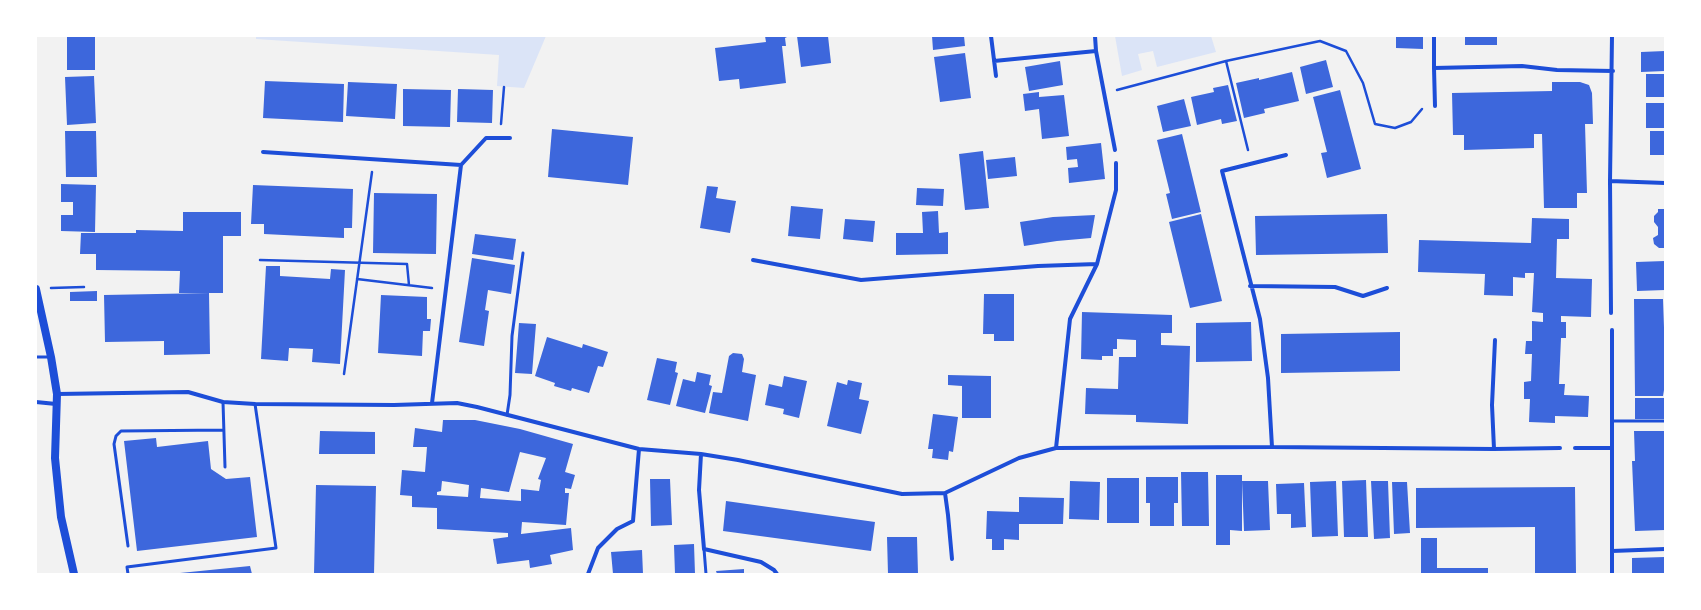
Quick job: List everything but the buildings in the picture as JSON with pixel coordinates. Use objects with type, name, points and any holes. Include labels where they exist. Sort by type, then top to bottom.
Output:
[{"type":"main road","points":[[36,289],[51,357],[57,394],[55,458],[61,517],[74,574]]},
{"type":"street","points":[[991,36],[996,76]]},
{"type":"street","points":[[1095,36],[1096,51],[1115,150]]},
{"type":"street","points":[[1434,36],[1435,106]]},
{"type":"street","points":[[1611,313],[1610,181],[1613,71],[1612,36]]},
{"type":"street","points":[[994,61],[1096,51]]},
{"type":"street","points":[[1434,68],[1522,66],[1557,70],[1613,71]]},
{"type":"street","points":[[432,403],[461,165],[486,138],[510,138]]},
{"type":"street","points":[[263,152],[461,165]]},
{"type":"street","points":[[1272,447],[1268,378],[1260,319],[1250,286],[1222,171],[1286,155]]},
{"type":"street","points":[[1056,448],[1070,319],[1097,264],[1116,190],[1116,163]]},
{"type":"street","points":[[1610,181],[1665,183]]},
{"type":"street","points":[[753,260],[861,280],[1038,266],[1097,264]]},
{"type":"street","points":[[1250,286],[1335,288],[1363,296],[1387,288]]},
{"type":"street","points":[[1612,330],[1612,574]]},
{"type":"street","points":[[1494,449],[1492,405],[1495,340]]},
{"type":"street","points":[[57,394],[188,392],[222,402],[255,404],[394,405],[457,403],[639,449],[701,454],[738,460],[902,494],[945,493],[1019,458],[1056,448],[1560,448]]},
{"type":"street","points":[[36,402],[57,404]]},
{"type":"street","points":[[1574,448],[1612,448]]},
{"type":"street","points":[[588,574],[598,548],[617,528],[633,521],[639,449]]},
{"type":"street","points":[[701,454],[699,490],[704,549],[761,562],[774,570],[777,574]]},
{"type":"street","points":[[945,493],[952,558]]},
{"type":"street","points":[[1612,552],[1665,549]]},
{"type":"lane","points":[[507,415],[510,395],[512,336],[523,253]]},
{"type":"lane","points":[[36,357],[51,357]]},
{"type":"lane","points":[[222,402],[225,467]]},
{"type":"lane","points":[[128,574],[127,567],[276,548],[255,404]]},
{"type":"lane","points":[[1612,421],[1665,421]]},
{"type":"lane","points":[[128,546],[114,444],[116,436],[121,431],[223,430]]},
{"type":"lane","points":[[704,549],[706,574]]},
{"type":"path","points":[[1105,94],[1226,61],[1320,41],[1346,51],[1363,83],[1375,124],[1395,128],[1411,122],[1423,107],[1435,106]]},
{"type":"path","points":[[1226,61],[1251,163]]},
{"type":"path","points":[[499,138],[504,87]]},
{"type":"path","points":[[344,374],[374,159]]},
{"type":"path","points":[[260,260],[407,264],[409,285]]},
{"type":"path","points":[[357,279],[446,290]]},
{"type":"path","points":[[50,288],[84,287]]},
{"type":"shaded area","points":[[256,36],[546,36],[524,88],[497,86],[499,55],[256,39]]},
{"type":"shaded area","points":[[1115,36],[1211,36],[1216,52],[1157,67],[1153,51],[1138,54],[1142,70],[1122,76]]}]
